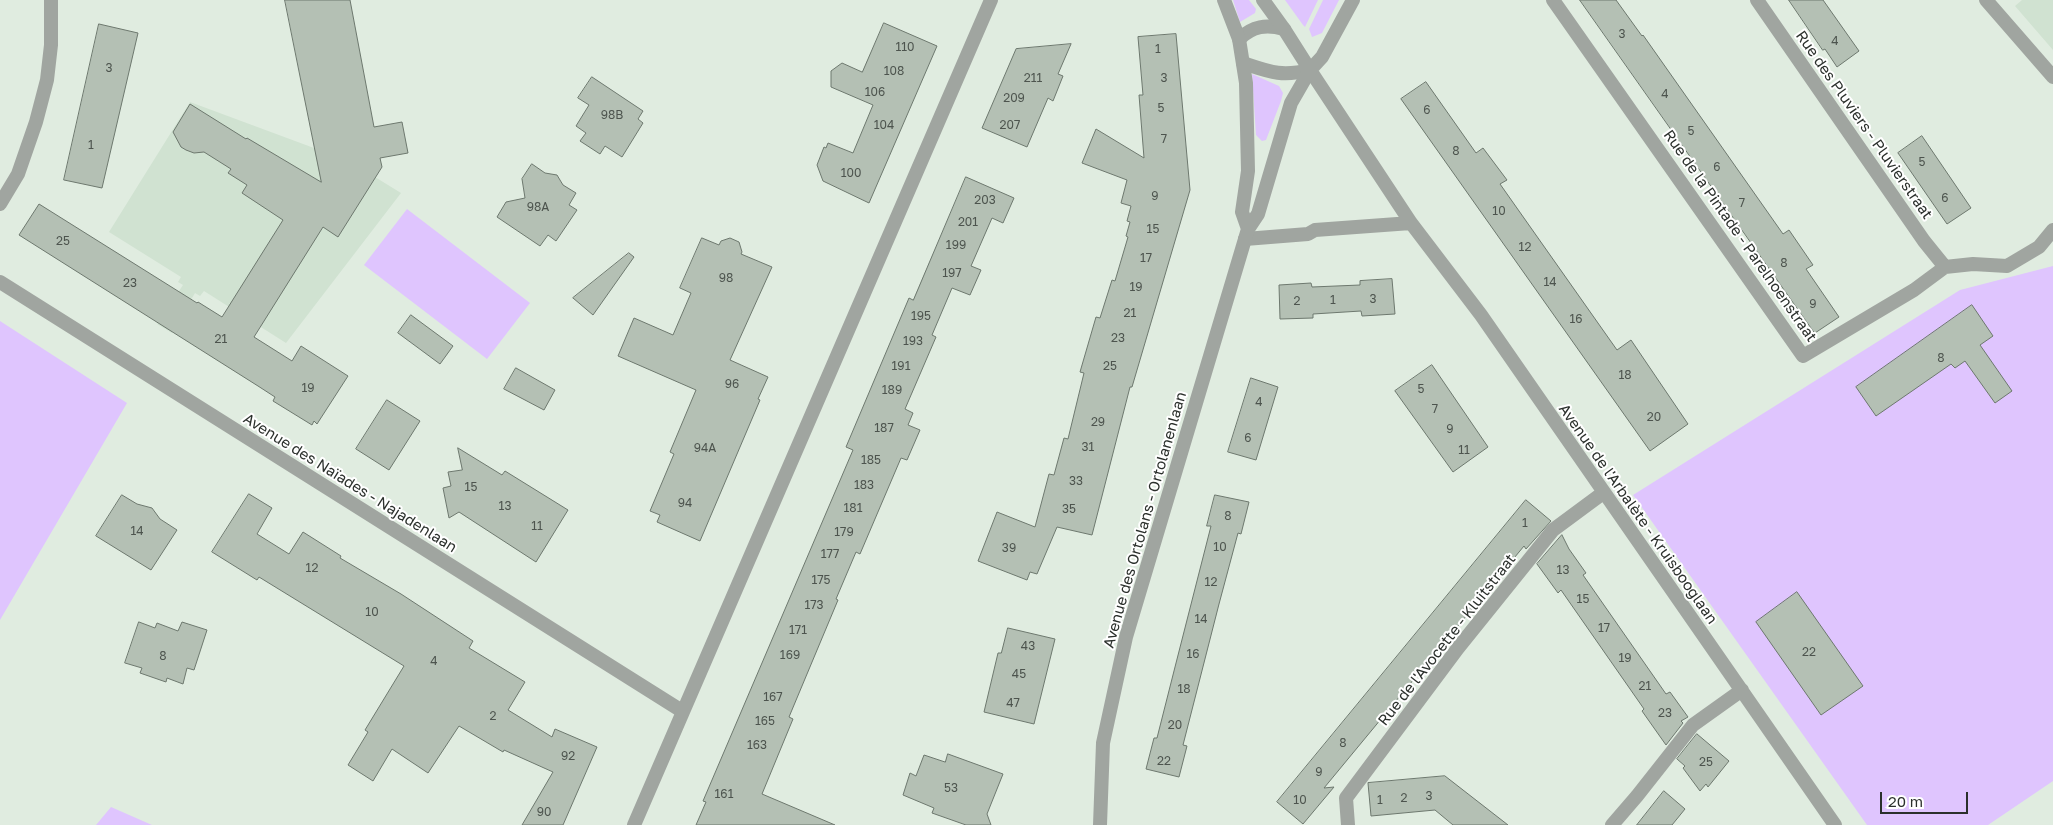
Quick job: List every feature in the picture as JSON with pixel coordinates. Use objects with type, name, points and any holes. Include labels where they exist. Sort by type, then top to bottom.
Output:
[{"type":"street","points":[[0,204],[18,174],[36,122],[46,80],[51,45],[51,0]]},
{"type":"street","points":[[634,825],[991,0]]},
{"type":"street","name":"Avenue des Ortolans - Ortolanenlaan","points":[[1224,0],[1239,39],[1248,109],[1248,171],[1242,212],[1247,234]]},
{"type":"street","name":"Avenue de l'Arbalète - Kruisbooglaan","points":[[1263,0],[1412,223],[1480,315],[1835,825]]},
{"type":"street","name":"Avenue des Ortolans - Ortolanenlaan","points":[[1100,825],[1103,743],[1126,638],[1247,234],[1258,214],[1291,103],[1310,70],[1322,58],[1354,0]]},
{"type":"street","name":"Rue de la Pintade - Parelhoenstraat","points":[[1553,0],[1803,356],[1914,290],[1945,268]]},
{"type":"street","name":"Rue des Pluviers - Pluvierstraat","points":[[1757,0],[1945,268]]},
{"type":"street","points":[[1986,0],[2053,77]]},
{"type":"street","points":[[1239,39],[1245,33],[1256,28],[1270,25],[1284,29]]},
{"type":"street","points":[[1243,63],[1269,72],[1291,75],[1310,70]]},
{"type":"street","points":[[1247,234],[1308,234],[1315,230],[1412,223]]},
{"type":"street","points":[[1945,268],[1973,264],[2007,266],[2039,247],[2053,230]]},
{"type":"street","name":"Avenue des Naïades - Najadenlaan","points":[[0,282],[682,711]]},
{"type":"street","name":"Rue de l'Avocette - Kluitstraat","points":[[1348,825],[1346,798],[1458,648],[1553,530],[1603,493]]},
{"type":"street","points":[[1612,825],[1693,725],[1742,690]]},
{"type":"shaded area","points":[[1233,0],[1249,0],[1256,9],[1255,13],[1240,22]]},
{"type":"shaded area","points":[[1285,0],[1318,0],[1305,27],[1303,25]]},
{"type":"shaded area","points":[[1323,0],[1339,0],[1322,33],[1312,37],[1309,29]]},
{"type":"shaded area","points":[[2022,0],[2053,0],[2053,50],[2015,6]]},
{"type":"shaded area","points":[[1252,74],[1279,86],[1283,93],[1266,140],[1262,141],[1256,135]]},
{"type":"shaded area","points":[[190,102],[349,161],[401,193],[286,343],[204,291],[200,296],[195,293],[172,333],[157,324],[183,285],[178,282],[181,277],[109,232]]},
{"type":"shaded area","points":[[407,209],[530,303],[487,359],[364,265]]},
{"type":"shaded area","points":[[2053,266],[2053,781],[1988,825],[1867,825],[1633,495],[1960,290]]},
{"type":"shaded area","points":[[0,321],[127,403],[0,620]]},
{"type":"shaded area","points":[[111,807],[152,825],[96,825]]},
{"type":"building","points":[[285,0],[350,0],[374,127],[402,122],[408,153],[380,158],[382,167],[338,237],[323,227],[254,337],[292,361],[301,346],[348,376],[317,424],[314,421],[312,425],[273,401],[275,397],[19,235],[39,204],[222,317],[283,220],[242,193],[247,185],[228,173],[231,169],[204,152],[194,153],[181,147],[173,132],[190,104],[321,182]]},
{"type":"building","points":[[1580,0],[1616,0],[1643,35],[1783,234],[1789,230],[1813,265],[1806,269],[1839,317],[1815,333]]},
{"type":"building","points":[[1789,0],[1823,0],[1859,51],[1837,67]]},
{"type":"building","points":[[884,23],[937,46],[869,203],[823,181],[817,165],[824,147],[826,148],[828,143],[853,153],[873,105],[831,87],[831,71],[842,63],[862,72]]},
{"type":"building","points":[[99,24],[138,33],[102,188],[64,180]]},
{"type":"building","points":[[1176,34],[1190,190],[1132,387],[1130,387],[1092,535],[1057,527],[1037,574],[1030,572],[1027,580],[978,561],[997,512],[1035,527],[1049,474],[1054,475],[1064,438],[1068,439],[1084,373],[1080,372],[1096,317],[1100,318],[1112,280],[1115,281],[1128,237],[1126,236],[1130,222],[1127,221],[1131,206],[1121,203],[1127,180],[1082,163],[1096,129],[1144,158],[1139,95],[1143,95],[1138,37]]},
{"type":"building","points":[[1071,44],[1058,74],[1063,76],[1053,101],[1048,98],[1027,147],[982,128],[1016,49]]},
{"type":"building","points":[[592,77],[643,111],[638,119],[643,123],[622,157],[605,146],[600,154],[580,141],[586,133],[576,126],[589,105],[578,98]]},
{"type":"building","points":[[1426,82],[1476,153],[1483,148],[1507,180],[1500,184],[1617,350],[1631,340],[1688,424],[1650,451],[1401,99]]},
{"type":"building","points":[[1922,136],[1971,208],[1947,224],[1898,153]]},
{"type":"building","points":[[532,164],[545,173],[557,175],[563,185],[576,193],[569,205],[577,210],[556,241],[548,235],[540,246],[497,217],[506,202],[525,198],[522,179]]},
{"type":"building","points":[[966,177],[1014,198],[1003,223],[992,218],[971,266],[981,270],[970,295],[952,288],[932,335],[936,337],[905,409],[913,413],[908,425],[920,430],[907,460],[901,458],[860,554],[856,552],[789,717],[793,719],[762,794],[835,825],[696,825],[706,802],[703,801],[853,450],[846,447],[909,298],[913,300]]},
{"type":"building","points":[[702,238],[719,245],[721,241],[730,238],[739,242],[741,254],[772,267],[730,360],[768,377],[700,541],[657,522],[660,515],[650,511],[674,454],[670,452],[696,390],[618,356],[634,318],[673,335],[691,293],[680,288]]},
{"type":"building","points":[[629,253],[634,257],[593,315],[573,298]]},
{"type":"building","points":[[1392,279],[1395,314],[1362,316],[1361,311],[1313,314],[1313,318],[1280,319],[1279,285],[1311,283],[1312,287],[1360,285],[1360,281]]},
{"type":"building","points":[[1972,305],[1993,336],[1980,345],[2012,391],[1995,403],[1965,361],[1955,368],[1951,364],[1876,416],[1856,387]]},
{"type":"building","points":[[411,315],[453,346],[440,364],[398,333]]},
{"type":"building","points":[[1432,365],[1488,447],[1453,472],[1395,391]]},
{"type":"building","points":[[516,368],[555,390],[544,410],[504,389]]},
{"type":"building","points":[[1251,378],[1278,387],[1256,460],[1228,452]]},
{"type":"building","points":[[387,400],[420,421],[389,470],[356,449]]},
{"type":"building","points":[[458,448],[502,475],[505,471],[568,510],[536,562],[459,512],[449,518],[443,488],[451,486],[448,472],[462,470]]},
{"type":"building","points":[[249,494],[272,508],[257,534],[289,554],[303,532],[341,556],[340,558],[401,594],[473,641],[469,648],[525,682],[508,710],[552,737],[555,729],[597,747],[563,825],[522,825],[553,772],[504,750],[503,752],[459,726],[428,773],[392,749],[373,781],[348,765],[368,732],[365,730],[404,666],[259,577],[257,580],[212,552]]},
{"type":"building","points":[[122,495],[137,504],[152,508],[160,519],[177,530],[151,570],[96,536]]},
{"type":"building","points":[[1215,495],[1249,502],[1241,534],[1238,533],[1183,745],[1187,746],[1179,777],[1146,769],[1154,738],[1157,738],[1211,526],[1207,526]]},
{"type":"building","points":[[1526,500],[1551,521],[1526,549],[1524,546],[1324,788],[1334,787],[1303,824],[1277,802]]},
{"type":"building","points":[[1562,535],[1569,549],[1586,573],[1583,575],[1666,694],[1670,692],[1688,717],[1681,721],[1683,723],[1666,745],[1642,711],[1644,709],[1561,590],[1558,593],[1537,564]]},
{"type":"building","points":[[1797,592],[1863,686],[1821,715],[1756,622]]},
{"type":"building","points":[[139,622],[155,628],[157,623],[178,631],[182,622],[207,630],[194,670],[187,668],[183,684],[167,678],[166,682],[140,673],[142,668],[125,663]]},
{"type":"building","points":[[1008,628],[1055,639],[1034,724],[984,712],[998,653],[1001,653]]},
{"type":"building","points":[[1697,734],[1729,761],[1708,787],[1706,784],[1700,791],[1683,768],[1685,766],[1677,759]]},
{"type":"building","points":[[948,754],[1003,774],[987,814],[991,825],[966,825],[932,813],[934,808],[903,795],[910,773],[916,776],[924,755],[945,762]]},
{"type":"building","points":[[1445,776],[1508,825],[1453,825],[1435,810],[1371,816],[1368,783]]},
{"type":"building","points":[[1664,791],[1685,809],[1672,825],[1637,825]]}]
